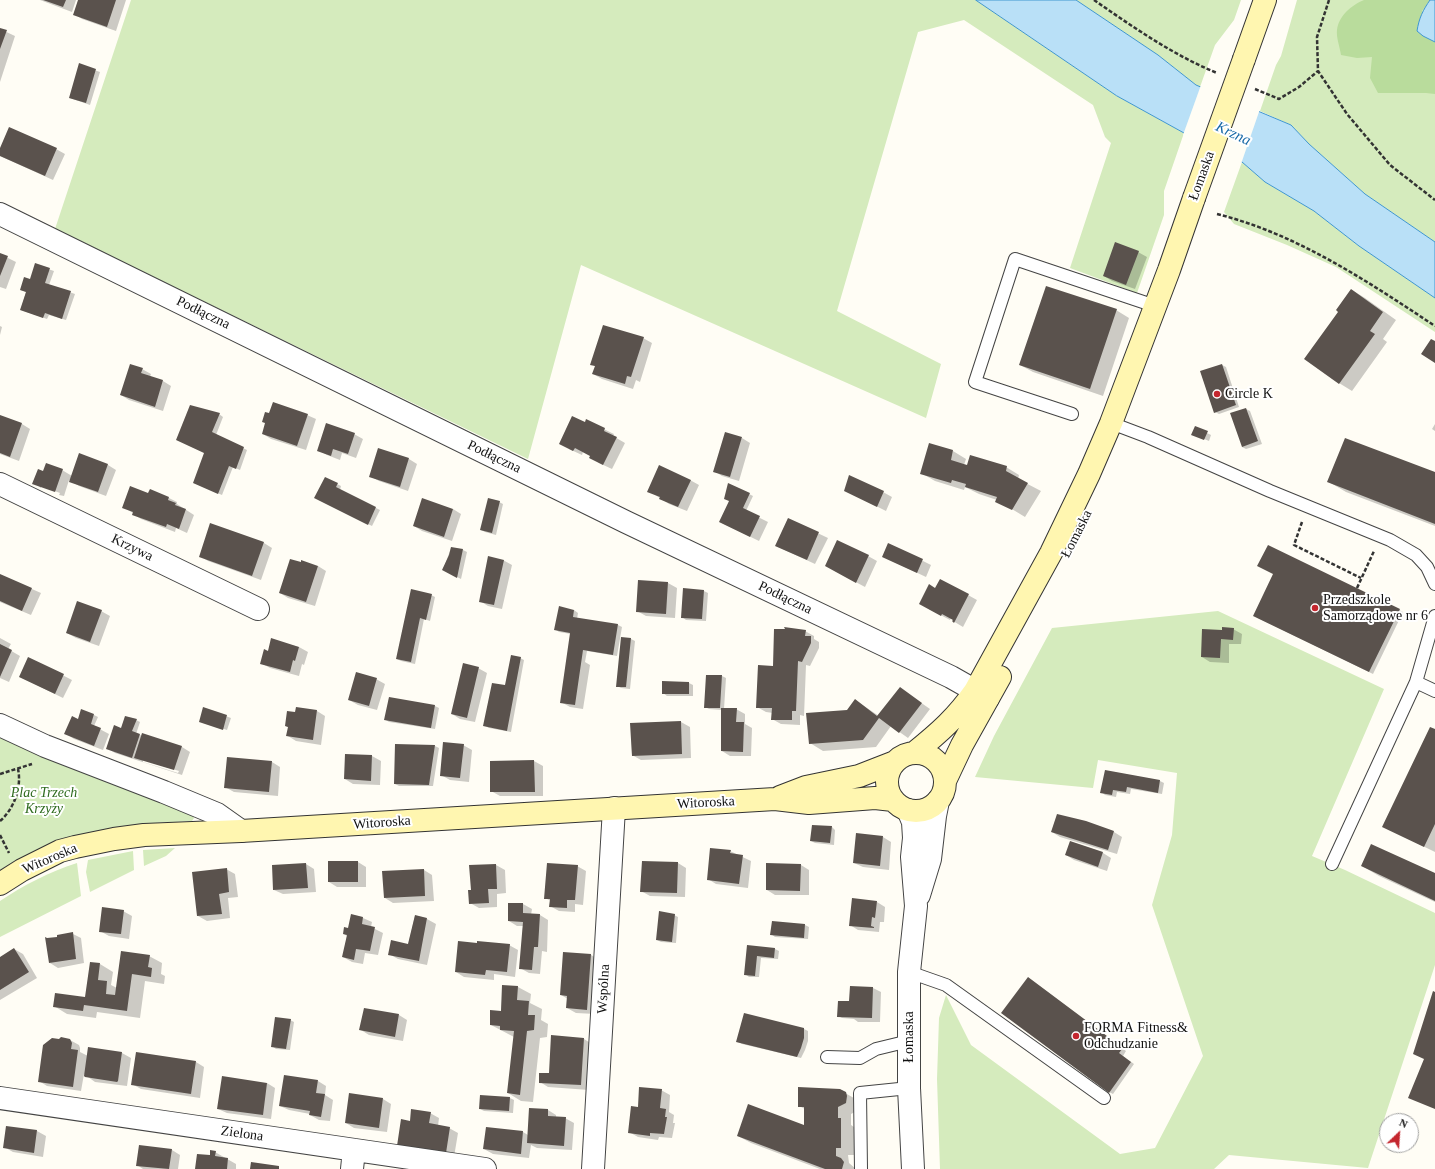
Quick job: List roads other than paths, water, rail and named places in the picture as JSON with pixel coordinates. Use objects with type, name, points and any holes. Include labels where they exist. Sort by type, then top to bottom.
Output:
[{"type":"main road","name":"Łomaska","points":[[1117,426],[1155,306],[1265,0]]},
{"type":"main road","name":"Łomaska","points":[[941,791],[962,745],[982,694],[1089,474],[1117,426],[1149,360],[1169,270]]},
{"type":"main road","name":"Witoroska","points":[[901,805],[888,789],[887,778],[891,766],[982,694]]},
{"type":"main road","points":[[904,757],[921,753],[936,761],[941,767],[941,791]]},
{"type":"main road","name":"Witoroska","points":[[775,799],[806,787],[859,776],[904,757]]},
{"type":"main road","name":"Witoroska","points":[[0,884],[32,864],[60,851],[114,839],[144,835],[241,832],[775,799],[809,803],[875,798],[921,810],[927,808],[941,791]]},
{"type":"street","name":"Podłączna","points":[[0,214],[626,522],[951,677],[982,694]]},
{"type":"street","name":"Krzywa","points":[[2,491],[258,609]]},
{"type":"street","points":[[0,725],[51,748],[217,814],[241,832]]},
{"type":"street","name":"Łomaska","points":[[913,1169],[909,1088],[909,972],[916,906],[930,859],[935,816],[941,791]]},
{"type":"street","name":"Łomaska","points":[[901,805],[912,822],[914,838],[912,857],[916,906]]},
{"type":"street","name":"Wspólna","points":[[593,1169],[614,808]]},
{"type":"street","name":"Zielona","points":[[0,1098],[353,1160],[485,1169]]},
{"type":"lane","points":[[1072,414],[975,382],[1015,259],[1155,306]]},
{"type":"lane","points":[[1117,426],[1148,437],[1215,467],[1380,536],[1416,555],[1427,567],[1435,584]]},
{"type":"lane","points":[[1332,864],[1416,682],[1435,616]]},
{"type":"lane","points":[[1416,682],[1435,691]]},
{"type":"lane","points":[[909,972],[946,985],[1104,1098]]},
{"type":"lane","points":[[827,1057],[860,1058],[876,1049],[909,1041]]},
{"type":"lane","points":[[861,1169],[860,1093],[909,1088]]},
{"type":"water","name":"Krzna","points":[[976,0],[1076,0],[1158,55],[1196,85],[1291,125],[1309,144],[1365,194],[1435,242],[1435,298],[1359,246],[1314,211],[1265,182],[1242,162],[1184,133],[1117,96]]},
{"type":"water","points":[[1430,0],[1435,0],[1435,42],[1417,31],[1422,14]]},
{"type":"place","name":"Circle K","points":[[1217,394]]},
{"type":"place","name":"Przedszkole Samorządowe nr 6","points":[[1315,608]]},
{"type":"place","name":"FORMA Fitness& Odchudzanie","points":[[1076,1036]]},
{"type":"park label","name":"Plac Trzech Krzyży","points":[[44,802]]}]
